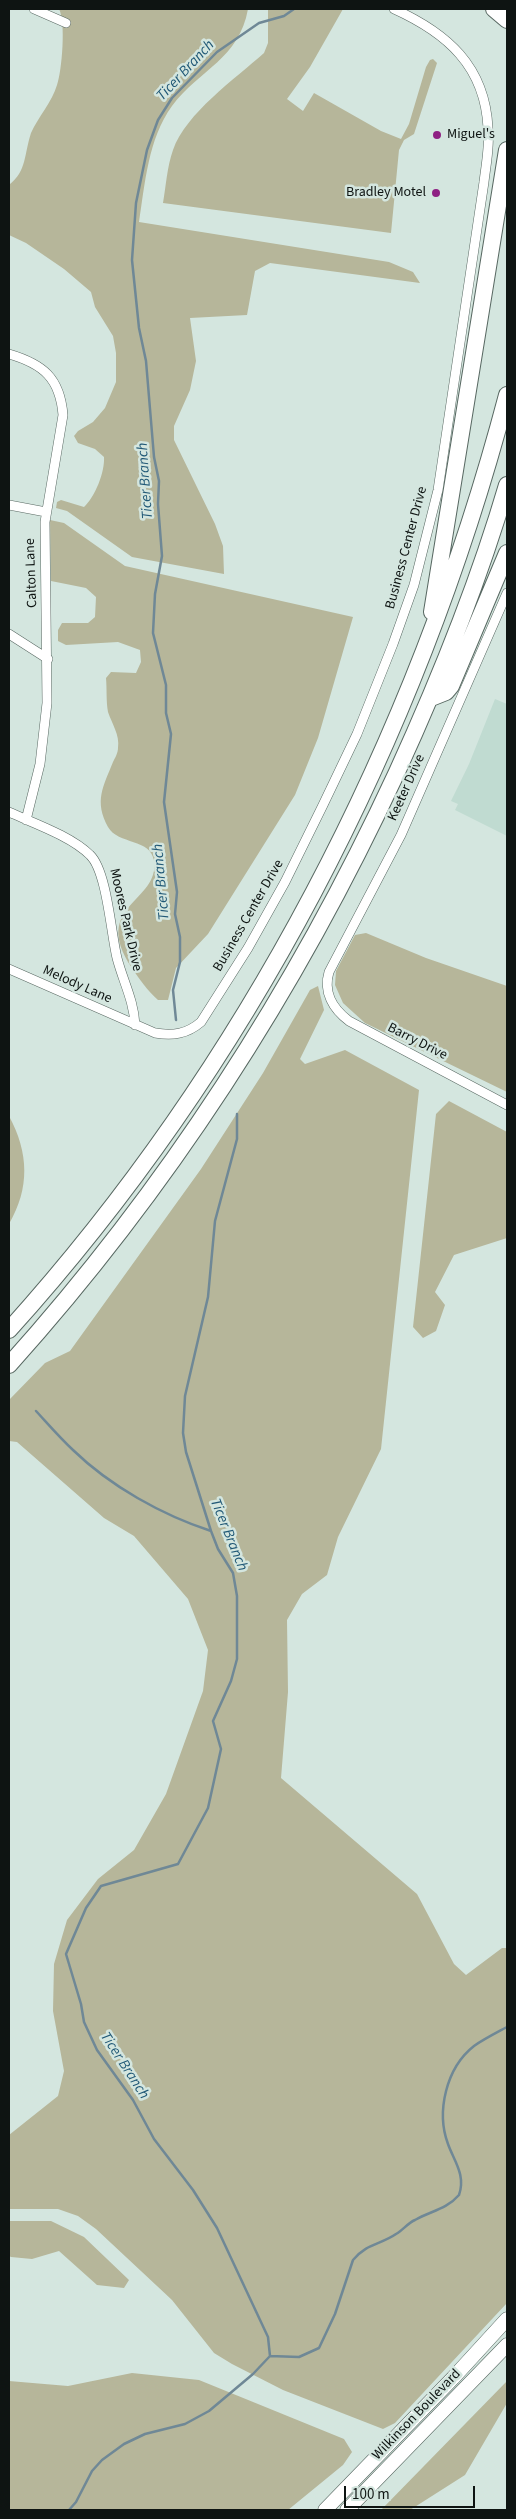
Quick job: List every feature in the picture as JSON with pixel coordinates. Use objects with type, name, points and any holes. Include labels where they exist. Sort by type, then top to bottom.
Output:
[{"type":"highway","points":[[494,9],[507,20]]},
{"type":"highway","points":[[427,646],[507,150]]},
{"type":"highway","points":[[9,1330],[64,1266],[130,1183],[190,1099],[245,1013],[314,891],[388,740],[427,646],[469,528],[507,395]]},
{"type":"highway","points":[[9,1365],[84,1277],[146,1198],[237,1067],[338,894],[431,698],[476,583],[507,485]]},
{"type":"highway","points":[[431,698],[446,692],[451,686],[507,553]]},
{"type":"main road","name":"Wilkinson Boulevard","points":[[325,2510],[507,2319]]},
{"type":"main road","name":"Wilkinson Boulevard","points":[[347,2510],[396,2462],[507,2346]]},
{"type":"main road","points":[[384,2449],[396,2462]]},
{"type":"street","points":[[34,9],[66,23]]},
{"type":"street","name":"Business Center Drive","points":[[135,1025],[155,1033],[175,1035],[189,1030],[201,1022],[248,948],[281,890],[357,734],[414,585],[438,490],[484,182],[488,145],[487,115],[478,84],[464,58],[449,41],[427,25],[394,9]]},
{"type":"street","name":"Calton Lane","points":[[9,354],[25,359],[42,368],[54,382],[62,397],[62,427],[46,512],[48,659],[44,740],[26,820]]},
{"type":"street","points":[[9,505],[46,512]]},
{"type":"street","name":"Keeter Drive","points":[[327,990],[329,972],[419,797],[507,593]]},
{"type":"street","points":[[9,634],[48,659]]},
{"type":"street","name":"Moores Park Drive","points":[[9,812],[82,848],[91,855],[97,865],[118,959],[131,999],[135,1025]]},
{"type":"street","name":"Melody Lane","points":[[9,969],[135,1025]]},
{"type":"street","name":"Barry Drive","points":[[327,990],[338,1012],[349,1021],[507,1105]]},
{"type":"shaded area","points":[[59,9],[248,9],[243,26],[227,52],[183,93],[164,119],[149,162],[139,222],[389,262],[413,272],[420,283],[270,263],[255,271],[247,315],[190,318],[196,361],[190,390],[174,426],[174,440],[215,524],[223,546],[224,574],[132,557],[67,511],[56,508],[57,502],[61,500],[84,507],[95,491],[103,470],[104,457],[95,449],[78,443],[74,436],[78,431],[93,422],[105,408],[116,382],[116,353],[113,336],[95,307],[91,292],[64,269],[26,243],[9,235],[9,185],[15,180],[22,168],[31,133],[52,97],[59,78],[63,35]]},
{"type":"shaded area","points":[[268,9],[343,9],[310,67],[287,99],[303,111],[314,93],[381,131],[401,139],[409,124],[426,67],[430,60],[433,59],[437,63],[414,134],[404,140],[399,150],[391,233],[163,203],[169,163],[179,136],[213,97],[264,53],[268,43]]},
{"type":"shaded area","points":[[50,520],[64,523],[125,566],[353,617],[318,738],[295,795],[208,934],[176,968],[168,1000],[158,1000],[138,977],[121,947],[119,930],[122,917],[147,886],[153,875],[154,861],[152,854],[141,845],[113,833],[108,827],[101,809],[103,787],[118,750],[117,734],[108,712],[106,678],[111,672],[136,673],[141,662],[140,650],[118,642],[66,645],[58,641],[58,630],[62,623],[88,623],[95,617],[96,597],[86,588],[51,581]]},
{"type":"shaded area","points":[[495,699],[507,704],[507,836],[455,810],[458,804],[451,801],[469,764]]},
{"type":"shaded area","points":[[366,933],[426,958],[507,986],[507,1092],[365,1023],[343,1003],[335,985],[336,971],[355,935]]},
{"type":"shaded area","points":[[318,986],[324,1010],[300,1059],[305,1064],[345,1050],[419,1090],[381,1449],[338,1537],[327,1575],[302,1594],[287,1620],[288,1692],[281,1778],[417,1894],[454,1964],[466,1975],[502,1948],[507,1948],[507,2303],[395,2423],[383,2429],[283,2390],[214,2353],[172,2300],[96,2229],[78,2216],[58,2209],[9,2209],[9,2135],[58,2096],[64,2071],[53,2011],[54,1964],[67,1920],[98,1879],[134,1850],[166,1794],[203,1691],[208,1650],[188,1599],[134,1536],[104,1518],[17,1442],[9,1441],[9,1400],[45,1363],[70,1351],[201,1169],[263,1073],[310,990]]},
{"type":"shaded area","points":[[449,1101],[507,1132],[507,1238],[454,1255],[435,1292],[445,1305],[436,1331],[423,1338],[413,1327],[436,1114]]},
{"type":"shaded area","points":[[9,1116],[20,1143],[23,1157],[24,1184],[16,1211],[9,1224]]},
{"type":"shaded area","points":[[9,2221],[51,2221],[84,2237],[129,2280],[124,2288],[97,2285],[59,2251],[32,2259],[11,2257],[9,2256]]},
{"type":"shaded area","points":[[132,2373],[199,2380],[344,2439],[352,2452],[343,2465],[288,2510],[9,2510],[9,2381],[68,2386]]},
{"type":"shaded area","points":[[507,2381],[507,2403],[465,2475],[410,2510],[381,2510]]},
{"type":"waterway","name":"Ticer Branch","points":[[176,1020],[173,990],[180,962],[180,937],[175,914],[177,892],[164,802],[171,734],[166,713],[166,685],[153,633],[155,594],[162,556],[158,504],[159,481],[154,457],[146,361],[139,328],[132,260],[136,203],[147,150],[158,120],[172,98],[217,52],[259,23],[284,16],[294,9]]},
{"type":"waterway","name":"Ticer Branch","points":[[69,2510],[76,2502],[92,2471],[102,2460],[124,2444],[145,2434],[185,2424],[209,2411],[253,2374],[270,2356],[268,2337],[217,2228],[193,2190],[154,2139],[133,2100],[97,2050],[84,2022],[81,2004],[66,1954],[86,1908],[101,1886],[178,1864],[208,1808],[221,1749],[213,1721],[231,1681],[237,1659],[237,1596],[233,1573],[218,1549],[211,1531],[186,1452],[183,1433],[185,1396],[208,1297],[215,1221],[237,1139],[237,1114]]},
{"type":"waterway","points":[[36,1411],[73,1450],[103,1476],[156,1508],[211,1531]]},
{"type":"waterway","points":[[270,2356],[299,2357],[319,2348],[335,2314],[353,2260],[358,2254],[390,2238],[412,2221],[444,2207],[459,2195],[461,2188],[460,2175],[448,2144],[443,2118],[446,2091],[450,2078],[464,2055],[478,2043],[507,2027]]},
{"type":"place","name":"Miguel's","points":[[437,135]]},
{"type":"place","name":"Bradley Motel","points":[[436,193]]}]
